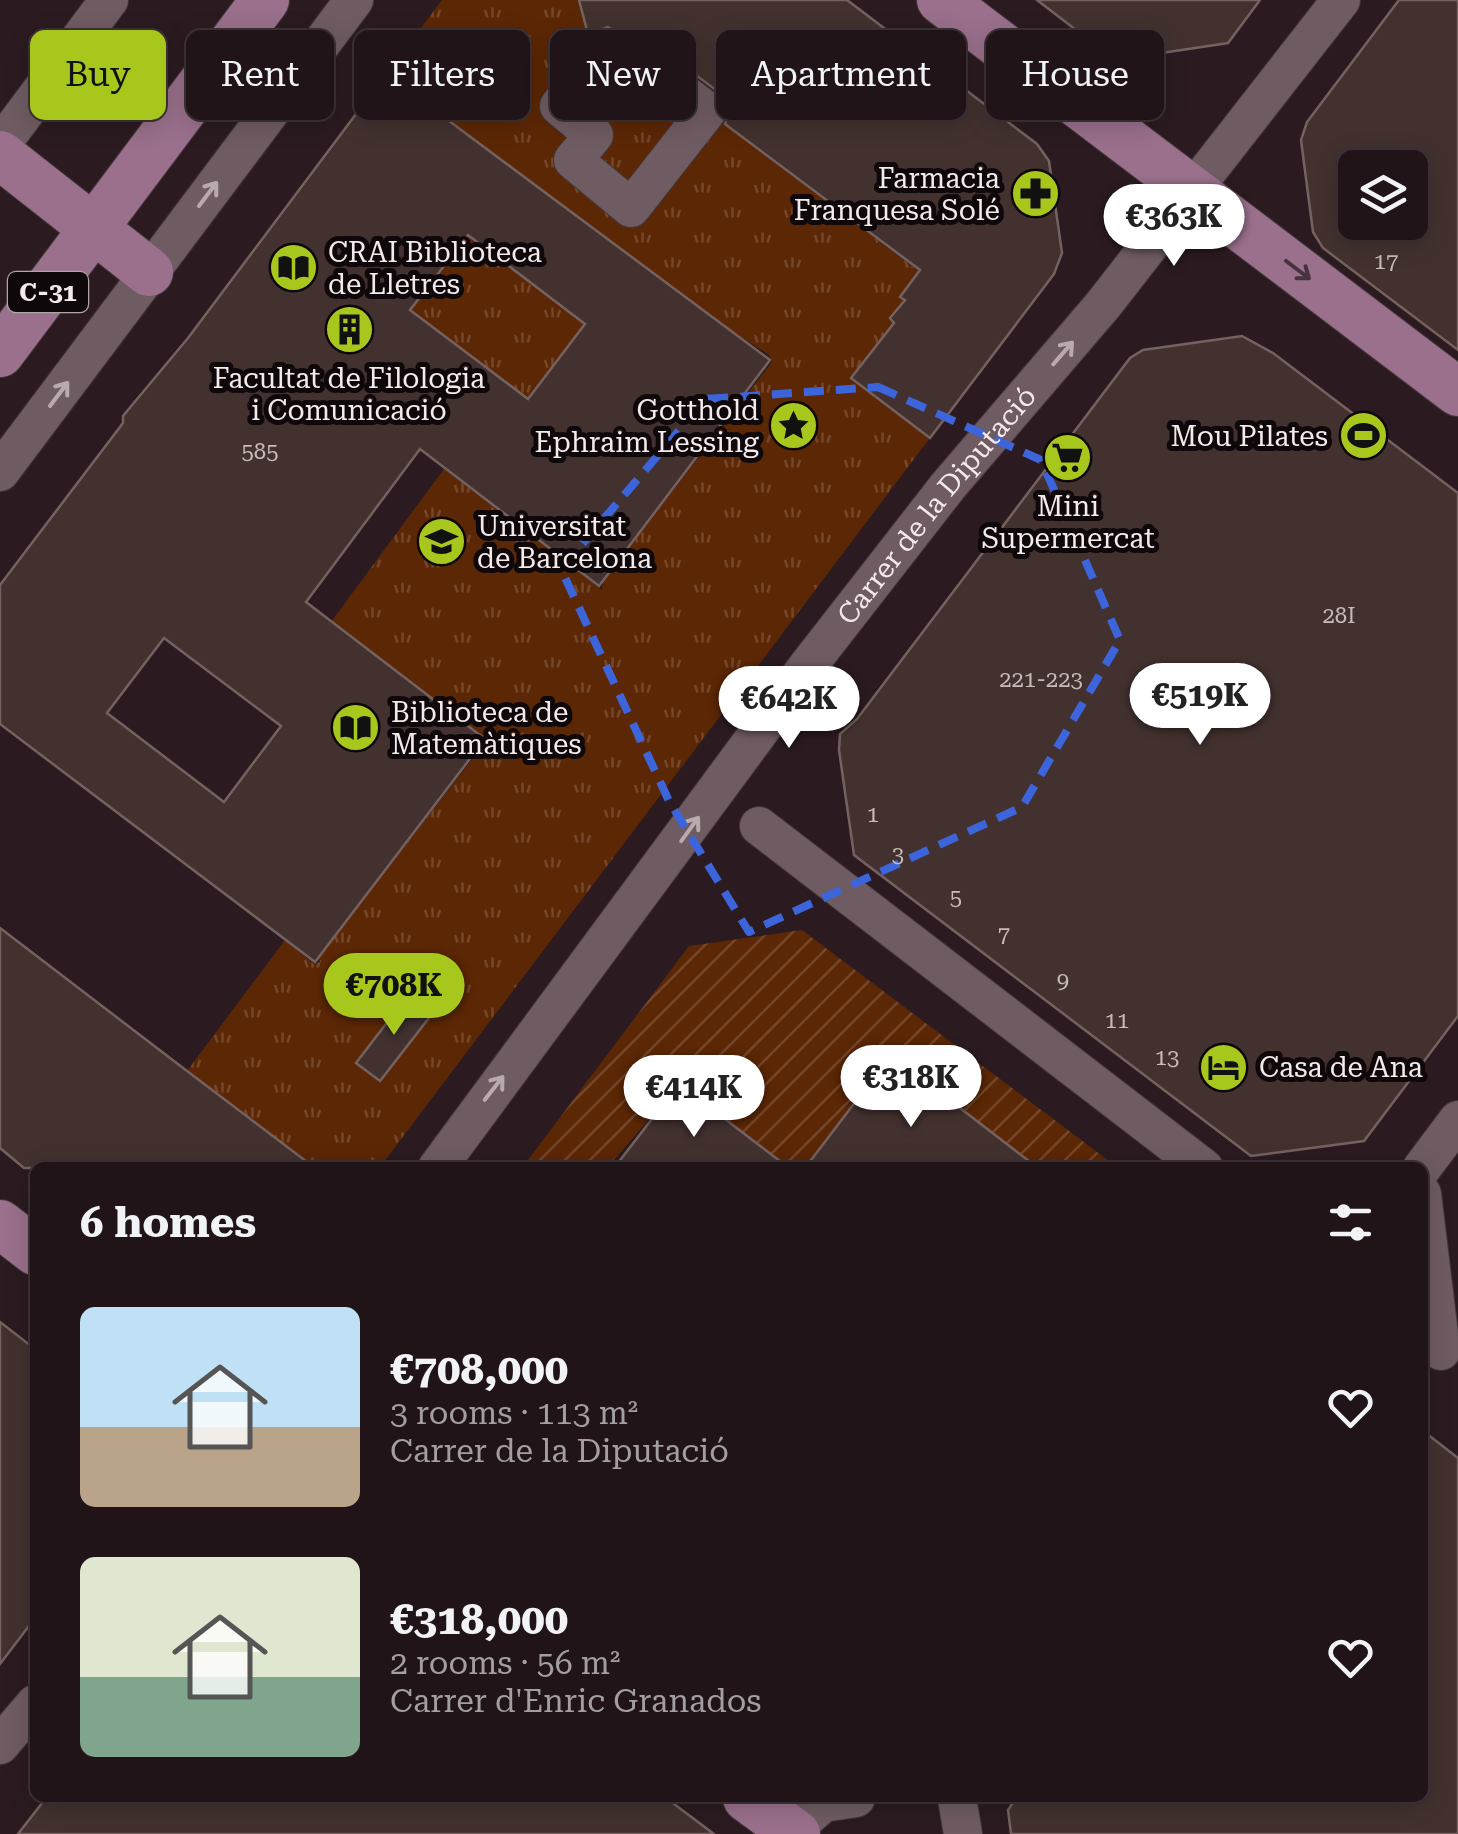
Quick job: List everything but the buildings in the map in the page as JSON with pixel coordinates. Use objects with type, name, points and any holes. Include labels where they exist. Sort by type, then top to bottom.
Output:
[{"type":"main road","name":"C-31","points":[[0,353],[265,0]]},
{"type":"main road","points":[[941,0],[1458,392]]},
{"type":"main road","points":[[0,155],[149,272]]},
{"type":"main road","points":[[0,1224],[30,1247]]},
{"type":"main road","points":[[758,1802],[810,1820]]},
{"type":"street","points":[[0,146],[109,0]]},
{"type":"street","points":[[0,472],[354,0]]},
{"type":"street","name":"Carrer de la Diputació","points":[[441,1162],[819,652],[948,486],[1103,306],[1341,0]]},
{"type":"street","points":[[605,48],[645,77],[651,69],[707,110],[630,208],[573,160],[594,135],[559,106],[605,48]]},
{"type":"street","points":[[759,826],[1196,1162]]},
{"type":"street","points":[[1426,1162],[1458,1120]]},
{"type":"street","points":[[1428,1245],[1441,1356]]},
{"type":"street","points":[[0,1745],[30,1710]]},
{"type":"street","points":[[958,1802],[963,1834]]},
{"type":"highlighted area","points":[[878,387],[1041,460],[1120,640],[1022,807],[749,932],[669,801],[561,569],[706,399]]},
{"type":"green space","points":[[442,0],[580,0],[588,30],[550,30],[550,120],[696,120],[696,103],[1006,337],[384,1162],[308,1162],[187,1071],[285,940],[314,964],[320,962],[319,957],[487,740],[331,622],[444,469],[602,590],[603,581],[772,362],[769,355],[724,326],[447,120],[530,120],[530,30],[419,30]]},
{"type":"green space","points":[[468,235],[585,324],[528,399],[411,310]]},
{"type":"green space","points":[[802,930],[1110,1162],[1031,1162],[891,1056],[808,1162],[782,1162],[679,1084],[612,1162],[527,1162],[689,946]]},
{"type":"place","name":"Farmacia Franquesa Solé","points":[[1035,194]]},
{"type":"place","name":"CRAI Biblioteca de Lletres","points":[[293,268]]},
{"type":"place","name":"Facultat de Filologia i Comunicació","points":[[349,330]]},
{"type":"place","name":"Gotthold Ephraim Lessing","points":[[794,426]]},
{"type":"place","name":"Mou Pilates","points":[[1363,436]]},
{"type":"place","name":"Mini Supermercat","points":[[1068,458]]},
{"type":"place","name":"Universitat de Barcelona","points":[[442,542]]},
{"type":"place","name":"Biblioteca de Matemàtiques","points":[[356,728]]},
{"type":"place","name":"Casa de Ana","points":[[1224,1067]]}]
